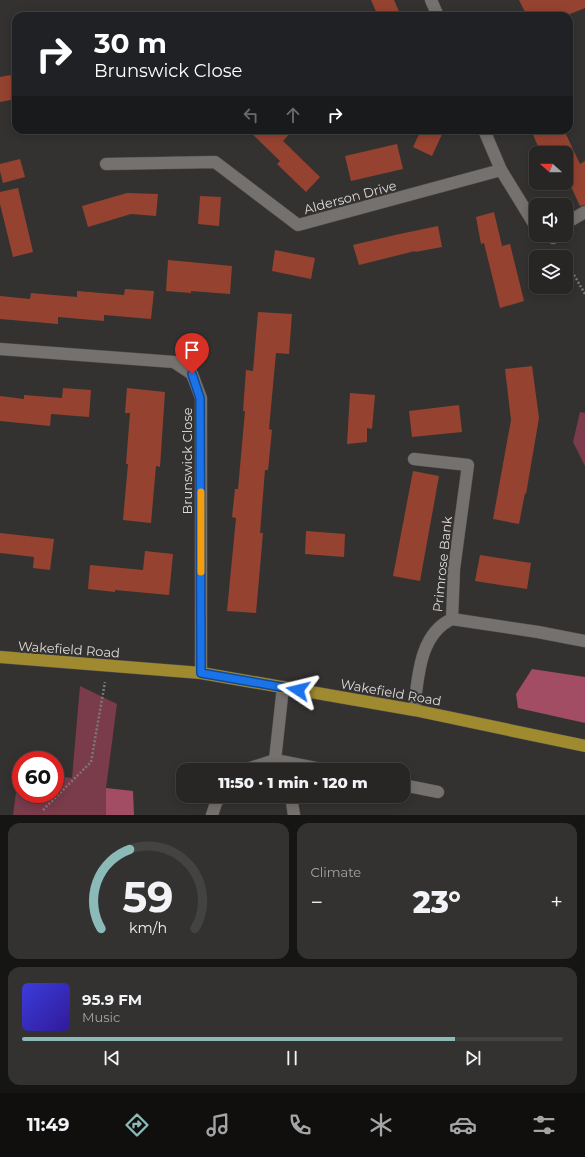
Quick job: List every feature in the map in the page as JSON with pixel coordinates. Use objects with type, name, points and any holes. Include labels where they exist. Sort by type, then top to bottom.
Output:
[{"type":"main road","name":"Wakefield Road","points":[[0,657],[201,673],[414,710],[585,746]]},
{"type":"street","points":[[486,134],[501,170],[529,216]]},
{"type":"street","name":"Alderson Drive","points":[[106,164],[215,162],[298,225],[501,170]]},
{"type":"street","points":[[573,219],[585,212]]},
{"type":"street","name":"Brunswick Close","points":[[0,349],[174,362],[192,374],[200,398],[201,673]]},
{"type":"street","name":"Primrose Bank","points":[[414,459],[468,465],[454,569],[452,619],[443,623],[435,631],[425,649],[419,673],[414,710]]},
{"type":"street","points":[[452,619],[538,632],[585,641]]},
{"type":"street","points":[[278,763],[283,687]]},
{"type":"street","points":[[410,786],[438,792]]},
{"type":"street","points":[[212,815],[216,803]]},
{"type":"street","points":[[292,803],[294,815]]},
{"type":"path","points":[[573,274],[585,294]]},
{"type":"path","points":[[43,810],[92,762],[108,666]]},
{"type":"shaded area","points":[[580,412],[585,413],[585,466],[573,442]]},
{"type":"shaded area","points":[[532,669],[585,677],[585,723],[518,708],[516,694]]},
{"type":"shaded area","points":[[80,686],[117,704],[106,788],[106,815],[13,815],[15,803],[64,803],[64,777],[72,778]]},
{"type":"shaded area","points":[[106,788],[133,791],[134,815],[106,815]]},
{"type":"building","points":[[371,0],[394,0],[399,12],[376,12]]},
{"type":"building","points":[[519,0],[585,0],[585,8],[573,13],[525,12]]},
{"type":"building","points":[[12,75],[12,100],[0,102],[0,77]]},
{"type":"building","points":[[252,134],[289,134],[283,141],[320,177],[306,192],[277,164],[280,161]]},
{"type":"building","points":[[419,134],[442,134],[432,156],[413,147]]},
{"type":"building","points":[[533,134],[566,134],[572,146],[538,146]]},
{"type":"building","points":[[397,144],[403,169],[351,181],[345,156]]},
{"type":"building","points":[[573,149],[580,164],[585,161],[585,205],[580,206],[573,190]]},
{"type":"building","points":[[20,159],[25,177],[3,183],[0,164]]},
{"type":"building","points":[[18,188],[33,252],[13,257],[0,204],[0,192]]},
{"type":"building","points":[[127,193],[158,194],[156,216],[131,214],[88,227],[82,206]]},
{"type":"building","points":[[200,196],[221,197],[219,226],[198,224]]},
{"type":"building","points":[[494,212],[502,246],[510,244],[524,301],[500,308],[484,243],[481,244],[476,217]]},
{"type":"building","points":[[438,226],[442,247],[415,251],[359,265],[353,245]]},
{"type":"building","points":[[275,250],[315,258],[311,279],[272,271]]},
{"type":"building","points":[[168,260],[232,266],[230,294],[166,291]]},
{"type":"building","points":[[125,289],[154,291],[151,319],[104,315],[104,321],[58,317],[58,324],[0,319],[0,296],[30,299],[31,293],[77,297],[77,291],[124,295]]},
{"type":"building","points":[[258,312],[292,314],[289,354],[276,353],[269,429],[272,430],[268,470],[265,470],[260,533],[263,533],[256,613],[227,611],[236,518],[232,517],[235,489],[238,489],[245,411],[243,411],[246,370],[253,371]]},
{"type":"building","points":[[532,366],[539,418],[526,494],[525,493],[519,524],[493,519],[511,420],[505,369]]},
{"type":"building","points":[[63,388],[91,390],[89,417],[51,414],[50,426],[0,421],[0,396],[24,399],[24,395],[62,398]]},
{"type":"building","points":[[127,388],[165,392],[160,467],[156,466],[151,523],[123,520],[128,464],[126,464],[130,413],[125,413]]},
{"type":"building","points":[[350,393],[375,395],[372,429],[367,428],[367,442],[347,444]]},
{"type":"building","points":[[459,405],[462,432],[412,437],[409,411]]},
{"type":"building","points":[[413,471],[439,476],[420,581],[393,576]]},
{"type":"building","points":[[306,531],[345,534],[344,557],[305,554]]},
{"type":"building","points":[[0,533],[54,539],[50,570],[33,568],[34,557],[0,553]]},
{"type":"building","points":[[145,551],[173,554],[169,595],[88,589],[90,565],[143,570]]},
{"type":"building","points":[[480,555],[531,563],[527,589],[475,581]]},
{"type":"slow traffic","points":[[201,492],[201,572]]},
{"type":"route","points":[[192,374],[200,398],[201,673],[298,690]]}]
